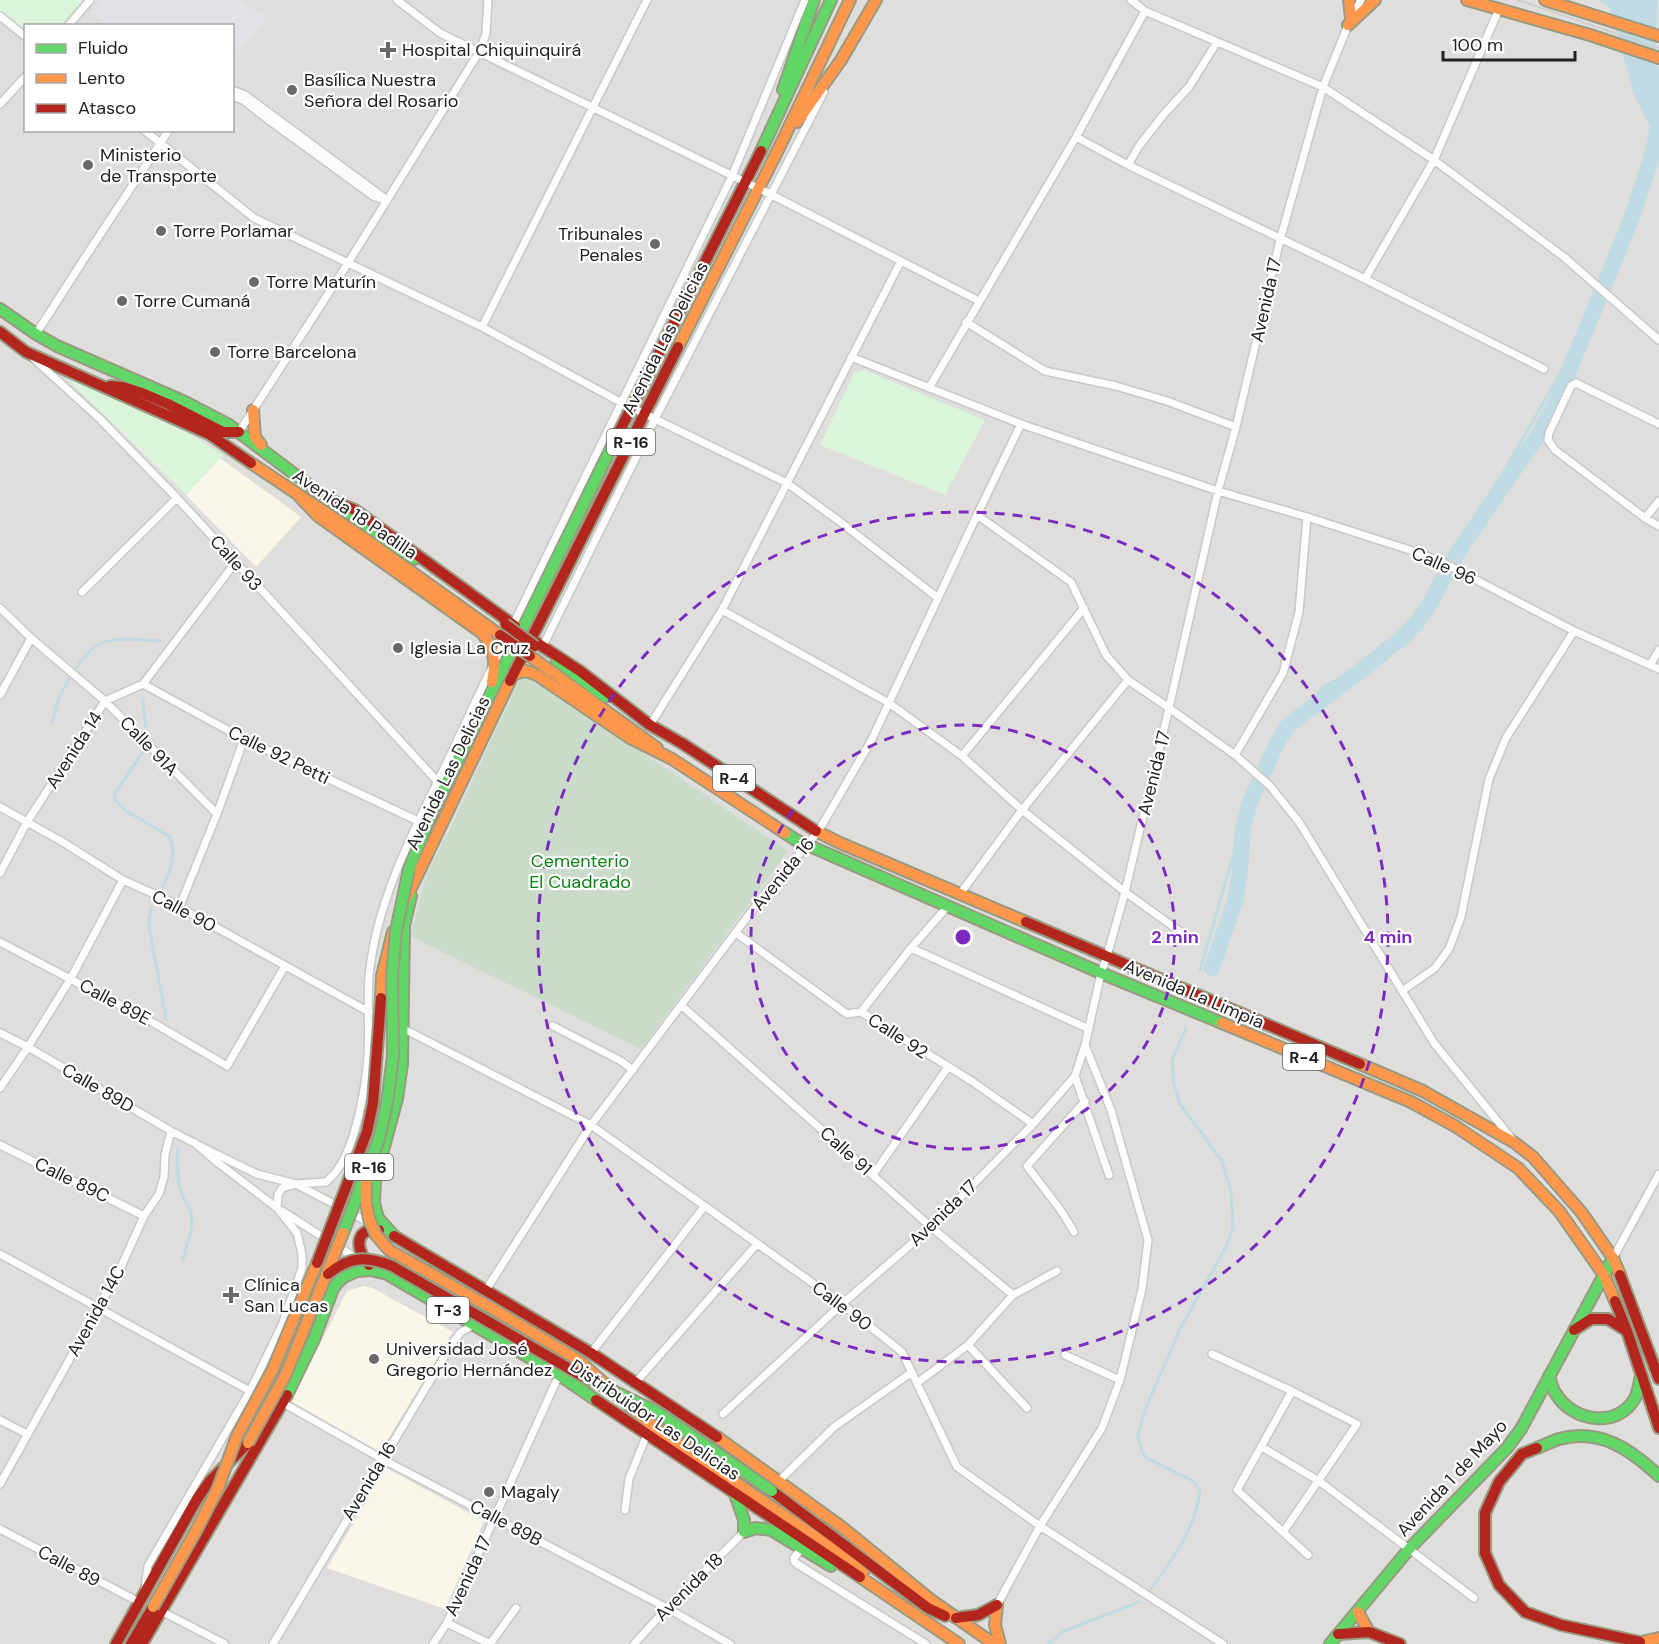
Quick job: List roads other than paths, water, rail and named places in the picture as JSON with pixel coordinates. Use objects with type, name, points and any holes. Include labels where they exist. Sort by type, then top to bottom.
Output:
[{"type":"main road","points":[[761,151],[814,0]]},
{"type":"main road","name":"Avenida Las Delicias","points":[[366,1175],[379,1139],[387,1103],[393,1056],[392,976],[396,931],[409,869],[430,817],[490,694],[517,628],[626,405],[761,151],[831,0]]},
{"type":"main road","name":"Avenida Las Delicias","points":[[413,884],[531,639],[650,416],[850,0]]},
{"type":"main road","points":[[777,152],[841,60],[876,0]]},
{"type":"main road","points":[[1349,0],[1350,22]]},
{"type":"main road","points":[[1350,22],[1375,0]]},
{"type":"main road","points":[[1467,0],[1590,35],[1659,58]]},
{"type":"main road","points":[[1545,0],[1659,36]]},
{"type":"main road","name":"Avenida 18 Padilla","points":[[0,309],[57,346],[186,402],[229,425],[330,500],[405,560],[615,711],[672,759]]},
{"type":"main road","name":"Avenida 18 Padilla","points":[[0,332],[26,352],[209,434],[299,496],[405,560]]},
{"type":"main road","points":[[100,385],[123,387],[142,393],[223,432],[239,432]]},
{"type":"main road","points":[[253,410],[255,437],[264,450]]},
{"type":"main road","points":[[299,496],[318,516],[482,633],[495,652],[490,694]]},
{"type":"main road","points":[[330,500],[355,510],[517,628],[494,662]]},
{"type":"main road","points":[[531,639],[580,671],[650,725]]},
{"type":"main road","points":[[514,674],[519,671],[529,671],[537,675],[630,738],[672,759]]},
{"type":"main road","name":"Avenida 18 Padilla","points":[[615,711],[650,725]]},
{"type":"main road","name":"R-4","points":[[650,725],[818,832]]},
{"type":"main road","name":"R-4","points":[[672,759],[806,845]]},
{"type":"main road","name":"Avenida La Limpia","points":[[818,832],[1423,1091],[1515,1143],[1533,1157],[1582,1213],[1614,1258],[1659,1378]]},
{"type":"main road","name":"Avenida La Limpia","points":[[806,845],[1101,973],[1411,1102],[1455,1126],[1518,1168],[1559,1211],[1604,1275],[1627,1331],[1659,1428]]},
{"type":"main road","name":"R-16","points":[[131,1644],[157,1609],[218,1488],[237,1436],[273,1369],[333,1224],[367,1132],[373,1103],[382,976],[403,906],[413,884]]},
{"type":"main road","name":"Distribuidor Las Delicias","points":[[413,884],[404,926],[402,1064],[397,1099],[375,1180],[374,1203],[378,1218],[391,1234],[405,1244],[591,1353],[709,1431],[843,1528],[931,1600],[978,1633]]},
{"type":"main road","points":[[366,1175],[366,1205],[369,1221],[378,1240],[389,1250],[578,1360],[650,1424],[842,1555],[897,1602]]},
{"type":"main road","name":"R-16","points":[[116,1644],[197,1499],[210,1481],[248,1443],[285,1374],[366,1175]]},
{"type":"main road","points":[[375,1270],[360,1254],[361,1235],[371,1229],[391,1234]]},
{"type":"main road","name":"Avenida 1 de Mayo","points":[[1330,1644],[1410,1548],[1507,1448],[1521,1429],[1614,1258]]},
{"type":"main road","points":[[326,1276],[336,1267],[351,1259],[381,1261],[392,1266],[570,1370],[657,1412],[772,1491],[928,1608],[978,1633]]},
{"type":"main road","points":[[142,1644],[157,1609],[283,1403],[314,1339],[333,1289],[348,1274],[361,1269],[375,1270]]},
{"type":"main road","name":"Distribuidor Las Delicias","points":[[375,1270],[387,1274],[559,1375],[897,1602]]},
{"type":"main road","points":[[1574,1330],[1591,1319],[1608,1319],[1627,1331]]},
{"type":"main road","points":[[1549,1376],[1556,1396],[1570,1410],[1587,1418],[1606,1420],[1624,1412],[1636,1398],[1641,1374]]},
{"type":"main road","points":[[1659,1476],[1622,1447],[1594,1436],[1560,1439],[1522,1454],[1499,1482],[1485,1513],[1485,1553],[1498,1585],[1526,1612],[1561,1625],[1635,1643],[1659,1638]]},
{"type":"main road","points":[[735,1494],[744,1520],[744,1532],[756,1528],[771,1530],[897,1602]]},
{"type":"main road","name":"T-3","points":[[897,1602],[959,1644]]},
{"type":"main road","points":[[956,1618],[976,1617],[997,1605]]},
{"type":"main road","points":[[997,1605],[995,1625],[1000,1644]]},
{"type":"main road","points":[[1358,1612],[1369,1632]]},
{"type":"main road","points":[[1338,1634],[1369,1632],[1400,1644]]},
{"type":"main road","name":"T-3","points":[[978,1633],[994,1644]]},
{"type":"street","points":[[70,24],[90,0]]},
{"type":"street","points":[[397,0],[440,33],[770,194],[979,301]]},
{"type":"street","points":[[239,432],[348,263],[479,52],[486,34],[488,0]]},
{"type":"street","points":[[482,327],[647,0]]},
{"type":"street","name":"Avenida Las Delicias","points":[[626,405],[732,176],[805,0]]},
{"type":"street","points":[[1131,0],[1145,11],[1323,87],[1434,160],[1564,257],[1659,340]]},
{"type":"street","name":"Avenida 17","points":[[723,1414],[842,1304],[931,1227],[1033,1124],[1075,1076],[1085,1045],[1101,973],[1125,892],[1218,491],[1236,427],[1280,240],[1323,87],[1361,0]]},
{"type":"street","points":[[1365,279],[1434,160],[1499,9]]},
{"type":"street","points":[[929,388],[1076,137],[1145,11]]},
{"type":"street","points":[[0,16],[24,35]]},
{"type":"street","points":[[1128,165],[1139,146],[1164,114],[1189,87],[1217,42]]},
{"type":"street","name":"Avenida Las Delicias","points":[[543,646],[650,416],[841,60]]},
{"type":"street","points":[[0,104],[24,78]]},
{"type":"street","points":[[234,91],[245,95],[387,200]]},
{"type":"street","points":[[234,97],[243,100],[373,196],[387,200]]},
{"type":"street","points":[[146,132],[254,218],[482,327],[626,405],[787,483],[938,598]]},
{"type":"street","points":[[36,334],[168,132]]},
{"type":"street","points":[[161,144],[173,132]]},
{"type":"street","points":[[1076,137],[1128,165],[1365,279],[1544,369]]},
{"type":"street","points":[[650,725],[722,610],[901,261]]},
{"type":"street","points":[[966,322],[1045,371],[1116,386],[1167,400],[1236,427]]},
{"type":"street","name":"Calle 93","points":[[26,352],[100,419],[177,498],[438,782]]},
{"type":"street","name":"Calle 96","points":[[851,357],[1021,424],[1218,491],[1307,517],[1440,561],[1574,631],[1659,669]]},
{"type":"street","points":[[1659,424],[1576,383],[1570,386],[1548,440],[1555,450],[1645,518],[1659,526]]},
{"type":"street","name":"Avenida 16","points":[[486,1290],[591,1125],[735,933],[818,832],[871,741],[1021,424]]},
{"type":"street","points":[[82,592],[177,498]]},
{"type":"street","points":[[1645,518],[1659,501]]},
{"type":"street","points":[[977,515],[1071,582],[1106,655],[1128,680],[1235,755],[1269,786],[1299,822],[1434,1043],[1515,1143]]},
{"type":"street","points":[[1235,755],[1283,673],[1299,612],[1307,517]]},
{"type":"street","name":"Avenida 14","points":[[0,873],[27,822],[105,701],[143,684],[235,563]]},
{"type":"street","name":"Calle 91A","points":[[0,608],[31,638],[105,701],[217,814]]},
{"type":"street","points":[[962,756],[1084,608]]},
{"type":"street","points":[[722,610],[889,703],[962,756],[1022,810],[1125,892],[1192,940]]},
{"type":"street","points":[[1402,991],[1434,968],[1449,949],[1461,917],[1489,779],[1506,738],[1574,631]]},
{"type":"street","points":[[0,695],[31,638]]},
{"type":"street","points":[[1650,664],[1659,650]]},
{"type":"street","name":"Avenida Las Delicias","points":[[418,821],[494,662]]},
{"type":"street","points":[[960,894],[1022,810],[1128,680]]},
{"type":"street","name":"Calle 92 Petti","points":[[143,684],[244,739],[418,821]]},
{"type":"street","points":[[180,908],[244,739]]},
{"type":"street","name":"Calle 90","points":[[0,807],[62,841],[123,880],[160,897],[369,1012]]},
{"type":"street","name":"R-16","points":[[296,1184],[326,1182],[338,1170],[346,1156],[362,1104],[368,1056],[369,969],[376,934],[397,869],[418,821]]},
{"type":"street","points":[[0,1088],[71,978],[123,880]]},
{"type":"street","points":[[861,1012],[911,948],[947,907]]},
{"type":"street","name":"Calle 92","points":[[735,933],[847,1014],[861,1012],[1033,1124]]},
{"type":"street","name":"Calle 89E","points":[[0,942],[152,1022],[227,1066],[285,966]]},
{"type":"street","points":[[911,948],[1089,1029]]},
{"type":"street","name":"Calle 91","points":[[681,1005],[931,1227],[1013,1295]]},
{"type":"street","points":[[553,1026],[621,1061],[633,1070]]},
{"type":"street","name":"Calle 90","points":[[402,1028],[591,1125],[842,1304],[902,1352],[957,1467],[1040,1526],[1223,1644]]},
{"type":"street","name":"Calle 89D","points":[[0,1033],[195,1143]]},
{"type":"street","points":[[997,1605],[1040,1526],[1102,1428],[1120,1380],[1142,1289],[1148,1240],[1110,1110],[1085,1045]]},
{"type":"street","points":[[873,1175],[948,1067]]},
{"type":"street","points":[[1075,1076],[1109,1175]]},
{"type":"street","points":[[1074,1232],[1062,1212],[1027,1166],[1085,1101]]},
{"type":"street","name":"Avenida 14C","points":[[0,1484],[121,1267],[144,1216],[159,1194],[171,1131]]},
{"type":"street","points":[[195,1143],[257,1174],[296,1184],[391,1234]]},
{"type":"street","points":[[195,1143],[277,1208],[375,1270]]},
{"type":"street","name":"Calle 89C","points":[[0,1145],[144,1216]]},
{"type":"street","points":[[1614,1258],[1659,1174]]},
{"type":"street","points":[[277,1208],[278,1195],[282,1188],[296,1184]]},
{"type":"street","points":[[591,1353],[704,1207]]},
{"type":"street","name":"R-16","points":[[141,1598],[148,1566],[250,1391],[282,1325],[302,1268],[302,1254],[297,1233],[277,1208]]},
{"type":"street","points":[[636,1382],[757,1244]]},
{"type":"street","points":[[0,1254],[250,1391]]},
{"type":"street","points":[[917,1383],[968,1345],[1013,1295],[1057,1271]]},
{"type":"street","name":"Avenida 16","points":[[273,1644],[453,1342],[461,1332],[474,1325]]},
{"type":"street","points":[[968,1345],[1027,1408]]},
{"type":"street","points":[[1212,1354],[1357,1424],[1284,1531]]},
{"type":"street","points":[[1065,1355],[1120,1380]]},
{"type":"street","points":[[779,1481],[834,1427],[912,1372]]},
{"type":"street","name":"Avenida 17","points":[[432,1644],[447,1623],[559,1375]]},
{"type":"street","points":[[1292,1391],[1237,1491],[1308,1555]]},
{"type":"street","name":"Calle 89B","points":[[283,1403],[382,1459],[667,1608],[730,1644]]},
{"type":"street","points":[[0,1420],[27,1434]]},
{"type":"street","points":[[625,1510],[629,1479],[646,1434]]},
{"type":"street","points":[[1262,1447],[1319,1481],[1474,1598]]},
{"type":"street","name":"Calle 89","points":[[0,1529],[141,1598]]},
{"type":"street","name":"Avenida 18","points":[[634,1644],[744,1532]]},
{"type":"street","points":[[801,1549],[794,1558],[794,1562],[926,1644]]},
{"type":"street","points":[[447,1623],[490,1644],[516,1608]]},
{"type":"street","points":[[157,1609],[225,1644]]},
{"type":"water","points":[[1599,0],[1658,0],[1654,67],[1650,87],[1659,105],[1659,144],[1634,95],[1610,8]]},
{"type":"waterway","points":[[1648,56],[1659,120]]},
{"type":"waterway","points":[[1212,968],[1236,898],[1243,827],[1250,802],[1278,741],[1287,727],[1368,665],[1405,635],[1418,621],[1456,555],[1538,436],[1557,400],[1631,220],[1659,128]]},
{"type":"waterway","points":[[1200,970],[1257,774],[1324,686],[1403,646],[1560,374],[1641,180],[1651,129]]},
{"type":"waterway","points":[[52,723],[67,682],[91,650],[104,642],[118,640],[160,641]]},
{"type":"waterway","points":[[143,699],[147,740]]},
{"type":"waterway","points":[[144,751],[115,793],[115,800],[125,810],[170,837],[172,859],[161,892]]},
{"type":"waterway","points":[[152,907],[149,927],[166,1019]]},
{"type":"waterway","points":[[1151,1589],[1175,1555],[1188,1531],[1200,1491],[1193,1481],[1146,1458],[1141,1450],[1138,1435],[1145,1410],[1180,1329],[1226,1247],[1233,1228],[1231,1192],[1222,1161],[1180,1104],[1173,1081],[1172,1060],[1186,1028]]},
{"type":"waterway","points":[[178,1148],[180,1187],[192,1218],[183,1260]]},
{"type":"waterway","points":[[1047,1644],[1064,1631],[1139,1602]]},
{"type":"tram line","points":[[1518,0],[1659,48]]},
{"type":"place","name":"Hospital Chiquinquirá","points":[[388,50]]},
{"type":"place","name":"Basílica Nuestra Señora del Rosario","points":[[292,90]]},
{"type":"place","name":"Ministerio de Transporte","points":[[88,165]]},
{"type":"place","name":"Torre Porlamar","points":[[161,231]]},
{"type":"place","name":"Tribunales Penales","points":[[655,244]]},
{"type":"place","name":"Torre Maturín","points":[[254,282]]},
{"type":"place","name":"Torre Cumaná","points":[[122,301]]},
{"type":"place","name":"Torre Barcelona","points":[[215,352]]},
{"type":"place","name":"Iglesia La Cruz","points":[[398,648]]},
{"type":"place","name":"Clínica San Lucas","points":[[231,1295]]},
{"type":"place","name":"Universidad José Gregorio Hernández","points":[[374,1359]]},
{"type":"place","name":"Magaly","points":[[489,1492]]},
{"type":"park label","name":"Cementerio El Cuadrado","points":[[580,871]]}]
